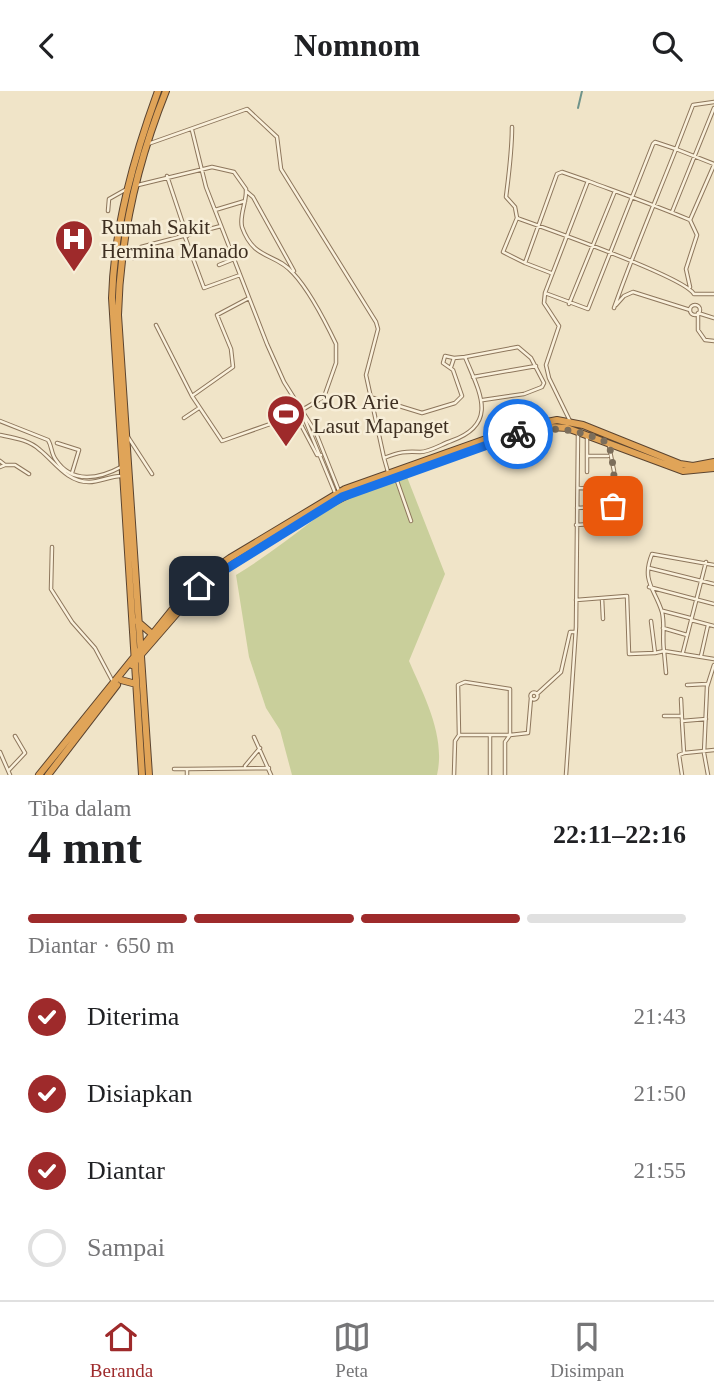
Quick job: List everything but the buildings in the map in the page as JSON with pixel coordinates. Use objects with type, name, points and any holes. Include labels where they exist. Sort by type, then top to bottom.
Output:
[{"type":"highway","points":[[140,673],[122,466],[112,298],[114,263],[140,140],[158,91]]},
{"type":"highway","points":[[149,775],[133,599],[118,297],[131,187],[166,91]]},
{"type":"highway","points":[[48,775],[181,596],[206,573],[339,495],[388,472],[535,422],[570,421],[680,464],[694,466],[714,462]]},
{"type":"highway","points":[[39,775],[114,683],[204,582],[339,495],[534,430],[551,427],[587,433],[682,471],[714,468]]},
{"type":"highway","points":[[137,621],[152,634]]},
{"type":"highway","points":[[139,655],[136,684],[142,775]]},
{"type":"highway","points":[[121,680],[136,684]]},
{"type":"street","points":[[714,102],[693,105],[614,308],[624,296],[633,292],[690,310],[692,314],[714,318]]},
{"type":"street","points":[[672,212],[714,108]]},
{"type":"street","points":[[145,145],[247,109],[277,137],[281,169],[376,322],[378,329],[366,375],[388,472]]},
{"type":"street","points":[[512,127],[513,151],[507,168],[506,197],[515,207],[517,218],[503,253],[551,273]]},
{"type":"street","points":[[192,130],[201,170],[248,298],[281,375],[302,411],[339,495]]},
{"type":"street","points":[[545,293],[587,310],[653,143],[714,164],[690,220]]},
{"type":"street","points":[[108,211],[108,199],[131,187],[212,167],[228,168],[240,178],[246,191],[253,197],[337,349],[328,392],[302,411],[225,442],[192,395],[156,325]]},
{"type":"street","points":[[525,263],[558,173],[589,181],[672,212],[690,220],[697,235],[687,269],[697,305],[700,335],[705,340],[714,341]]},
{"type":"street","points":[[167,176],[204,288],[240,275]]},
{"type":"street","points":[[570,421],[546,365],[559,325],[544,303],[551,273],[589,181]]},
{"type":"street","points":[[246,191],[241,221],[251,245],[258,253],[295,274]]},
{"type":"street","points":[[569,304],[615,191]]},
{"type":"street","points":[[215,210],[245,201]]},
{"type":"street","points":[[517,218],[690,287]]},
{"type":"street","points":[[134,258],[141,247],[220,226]]},
{"type":"street","points":[[219,265],[233,259]]},
{"type":"street","points":[[694,294],[714,294]]},
{"type":"street","points":[[192,395],[233,367],[231,349],[217,315],[248,298]]},
{"type":"street","points":[[690,310],[691,306],[697,305]]},
{"type":"street","points":[[370,397],[417,413],[448,406],[461,395],[460,382],[451,367],[444,365],[443,358],[448,355],[454,358],[465,357],[518,347],[525,351],[536,366],[542,387],[524,394],[482,400]]},
{"type":"street","points":[[384,458],[406,450],[428,450],[464,437],[475,429],[481,417],[482,400],[465,357]]},
{"type":"street","points":[[451,367],[454,358]]},
{"type":"street","points":[[473,377],[536,366]]},
{"type":"street","points":[[184,418],[200,408]]},
{"type":"street","points":[[302,411],[339,495]]},
{"type":"street","points":[[0,421],[45,438],[51,443],[56,461],[72,474],[93,478],[122,466]]},
{"type":"street","points":[[299,421],[317,455],[321,455]]},
{"type":"street","points":[[566,775],[575,632],[578,430]]},
{"type":"street","points":[[587,433],[587,472]]},
{"type":"street","points":[[0,435],[27,442],[57,468],[78,480],[87,482],[123,476]]},
{"type":"street","points":[[125,435],[132,439],[152,474]]},
{"type":"street","points":[[57,443],[79,450],[72,474]]},
{"type":"street","points":[[577,508],[613,506],[614,471],[609,443]]},
{"type":"street","points":[[45,455],[52,450]]},
{"type":"street","points":[[428,450],[431,458]]},
{"type":"street","points":[[587,456],[608,456]]},
{"type":"street","points":[[0,461],[5,465]]},
{"type":"street","points":[[0,467],[15,465],[29,474]]},
{"type":"street","points":[[396,476],[411,521]]},
{"type":"street","points":[[579,488],[603,489]]},
{"type":"street","points":[[576,525],[606,523]]},
{"type":"street","points":[[52,547],[49,580],[51,589],[72,622],[95,648],[114,683]]},
{"type":"street","points":[[666,673],[661,610],[649,587],[648,568],[651,557],[655,553],[714,565]]},
{"type":"street","points":[[683,652],[706,562]]},
{"type":"street","points":[[648,568],[714,584]]},
{"type":"street","points":[[649,587],[714,604]]},
{"type":"street","points":[[576,600],[627,596],[629,654],[683,652],[714,659]]},
{"type":"street","points":[[602,597],[603,619]]},
{"type":"street","points":[[661,610],[714,626]]},
{"type":"street","points":[[651,621],[655,653]]},
{"type":"street","points":[[701,656],[708,625]]},
{"type":"street","points":[[663,628],[687,635]]},
{"type":"street","points":[[458,734],[528,733],[531,698],[535,699],[558,675],[570,632],[575,632]]},
{"type":"street","points":[[708,775],[705,751],[707,684],[714,665]]},
{"type":"street","points":[[454,775],[455,741],[458,734],[458,685],[465,682],[511,690],[510,735],[505,742],[505,775]]},
{"type":"street","points":[[687,685],[707,684]]},
{"type":"street","points":[[681,699],[684,753]]},
{"type":"street","points":[[664,716],[706,719]]},
{"type":"street","points":[[490,734],[490,775]]},
{"type":"street","points":[[9,770],[25,752],[15,736]]},
{"type":"street","points":[[254,737],[271,775]]},
{"type":"street","points":[[245,766],[260,748]]},
{"type":"street","points":[[682,775],[679,755],[714,750]]},
{"type":"street","points":[[0,752],[10,775]]},
{"type":"street","points":[[174,769],[245,766],[269,768]]},
{"type":"street","points":[[187,769],[187,775]]},
{"type":"green space","points":[[407,477],[445,574],[409,661],[436,731],[439,746],[437,775],[292,775],[280,730],[266,708],[249,657],[236,575],[326,511]]},
{"type":"waterway","points":[[578,108],[582,91]]},
{"type":"way so far","points":[[518,434],[551,427],[567,428],[609,443],[614,457],[613,506]]},
{"type":"place","name":"Rumah Sakit Hermina Manado","points":[[74,273]]},
{"type":"place","name":"GOR Arie Lasut Mapanget","points":[[286,448]]},
{"type":"route","points":[[199,586],[220,570],[342,497],[518,434]]}]
